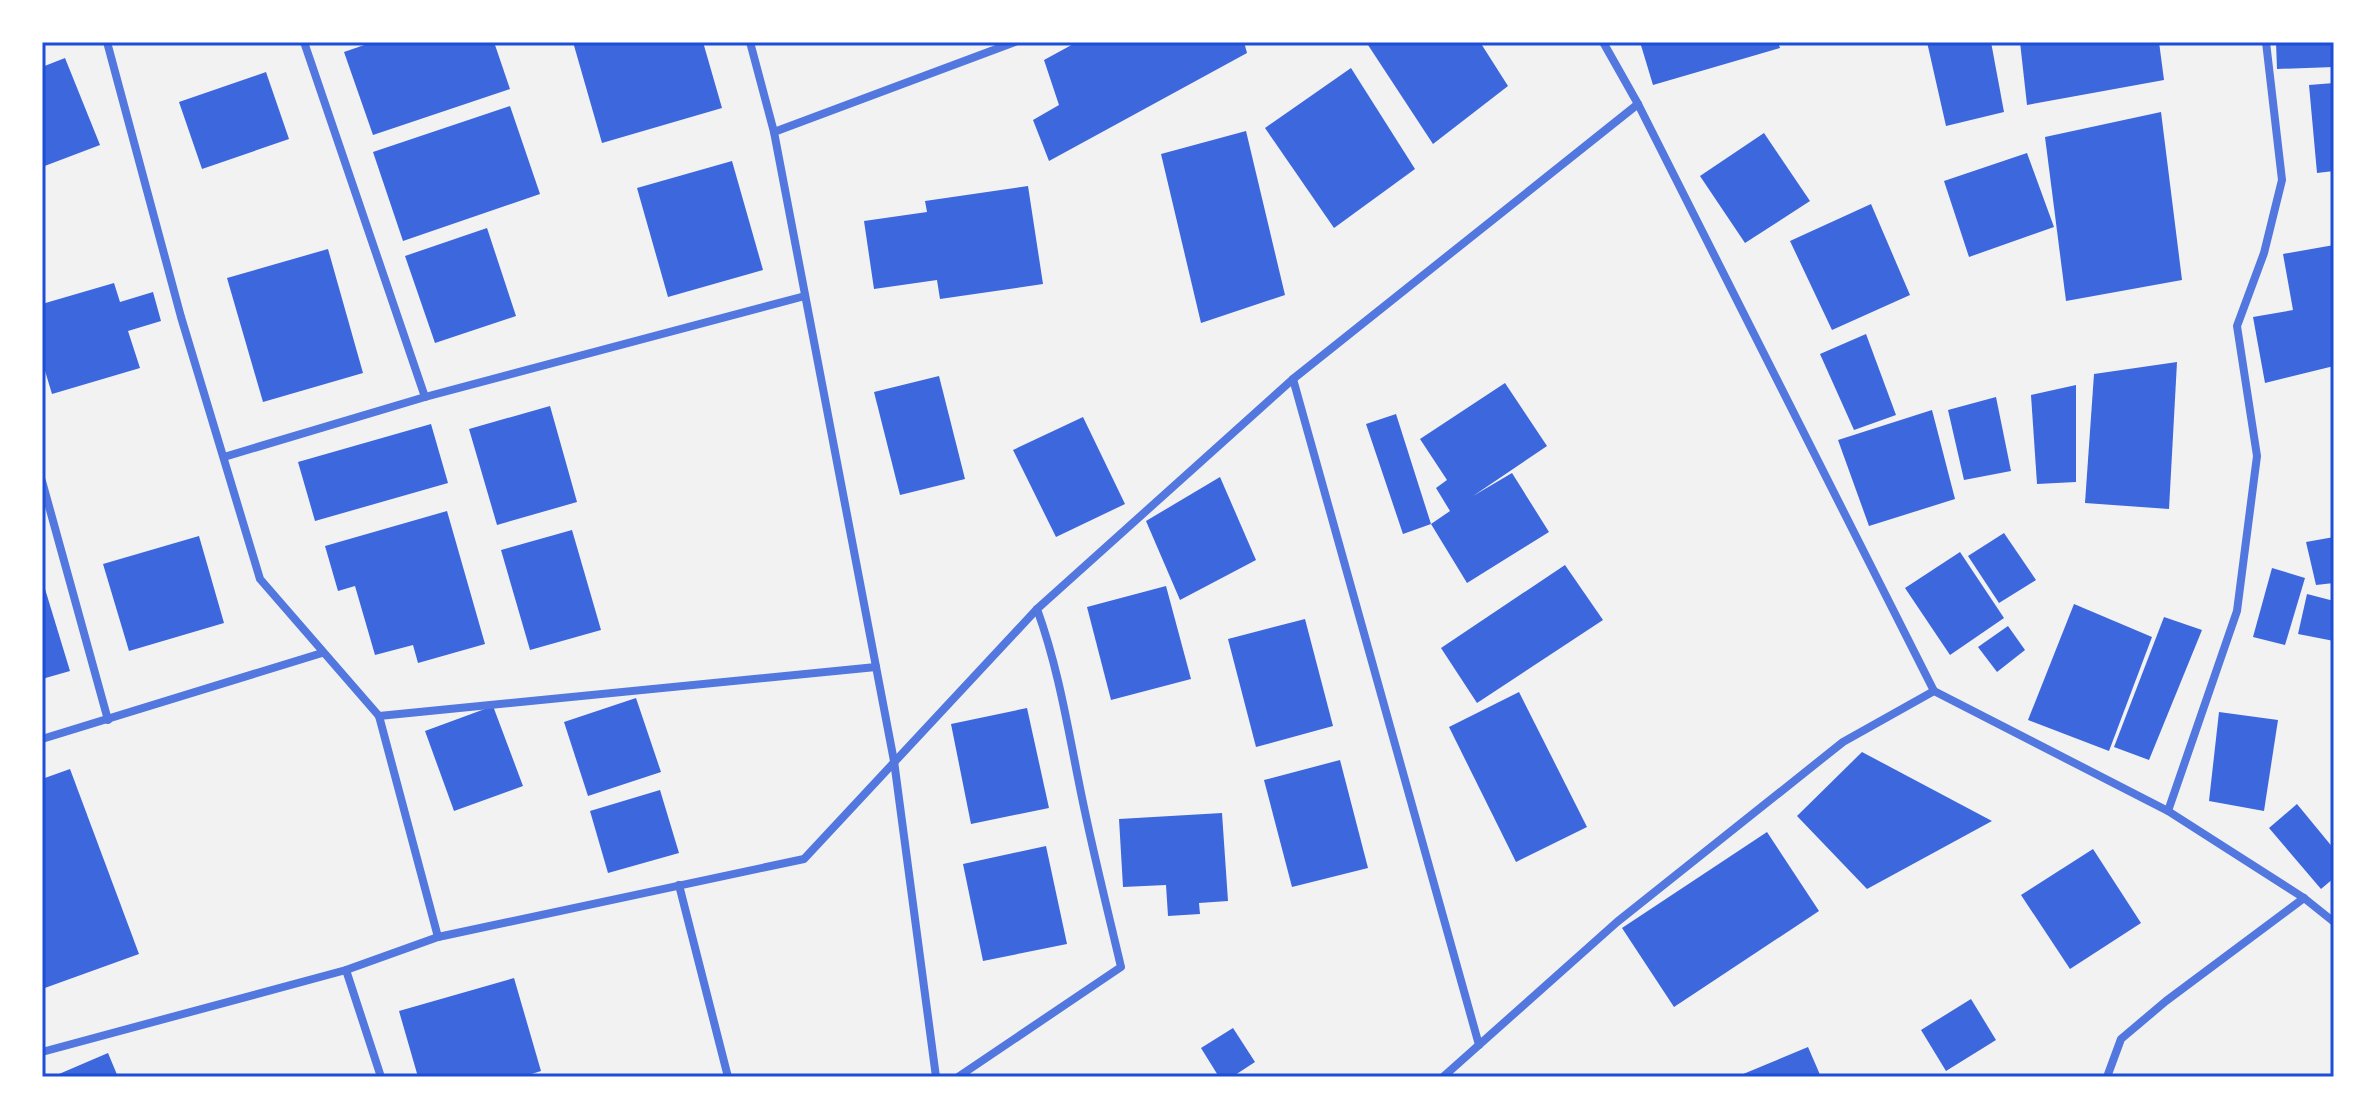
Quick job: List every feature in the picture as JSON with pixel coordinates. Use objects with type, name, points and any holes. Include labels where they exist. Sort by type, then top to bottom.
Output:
[{"type":"street","points":[[107,42],[181,317],[260,579],[379,716],[438,937]]},
{"type":"street","points":[[304,42],[425,397]]},
{"type":"street","points":[[750,42],[774,132],[894,761],[936,1077]]},
{"type":"street","points":[[774,132],[1015,42]]},
{"type":"street","points":[[1603,42],[1638,104],[1934,691],[2168,811],[2304,898],[2334,922]]},
{"type":"street","points":[[2168,811],[2237,611],[2257,456],[2237,326],[2264,253],[2282,180],[2266,42]]},
{"type":"street","points":[[42,1052],[346,970],[438,937],[804,859],[1037,609],[1293,379],[1638,104]]},
{"type":"street","points":[[224,457],[425,397],[805,296]]},
{"type":"street","points":[[1293,379],[1479,1045]]},
{"type":"street","points":[[42,481],[108,720]]},
{"type":"street","points":[[958,1077],[1121,967],[1068,720],[1049,641],[1037,609]]},
{"type":"street","points":[[42,739],[322,653]]},
{"type":"street","points":[[379,716],[876,667]]},
{"type":"street","points":[[1443,1077],[1617,922],[1831,751],[1934,691]]},
{"type":"street","points":[[679,885],[728,1077]]},
{"type":"street","points":[[2107,1077],[2121,1039],[2166,1001],[2304,898]]},
{"type":"street","points":[[346,970],[381,1077]]},
{"type":"building","points":[[373,42],[494,42],[510,89],[373,135],[344,52]]},
{"type":"building","points":[[573,42],[703,42],[722,108],[602,143]]},
{"type":"building","points":[[1077,42],[1244,42],[1247,53],[1049,161],[1033,120],[1059,105],[1044,60]]},
{"type":"building","points":[[1371,42],[1480,42],[1508,86],[1433,144],[1368,45]]},
{"type":"building","points":[[1640,42],[1778,42],[1780,48],[1653,85]]},
{"type":"building","points":[[1927,42],[1991,42],[2004,112],[1946,126]]},
{"type":"building","points":[[2020,42],[2159,42],[2164,80],[2027,105]]},
{"type":"building","points":[[2276,42],[2334,42],[2334,67],[2277,69]]},
{"type":"building","points":[[65,58],[100,145],[42,167],[42,67]]},
{"type":"building","points":[[1351,68],[1415,169],[1334,228],[1265,128]]},
{"type":"building","points":[[266,72],[289,139],[202,169],[179,102]]},
{"type":"building","points":[[2334,83],[2334,171],[2317,173],[2309,85]]},
{"type":"building","points":[[510,106],[540,194],[403,241],[373,152]]},
{"type":"building","points":[[2161,112],[2182,280],[2066,301],[2045,137]]},
{"type":"building","points":[[1246,131],[1285,295],[1201,323],[1161,154]]},
{"type":"building","points":[[1764,133],[1810,201],[1745,243],[1700,176]]},
{"type":"building","points":[[2027,153],[2054,227],[1969,257],[1944,181]]},
{"type":"building","points":[[732,161],[763,270],[668,297],[637,188]]},
{"type":"building","points":[[1028,186],[1043,284],[940,299],[937,280],[874,289],[864,221],[927,212],[925,201]]},
{"type":"building","points":[[1871,204],[1910,295],[1832,330],[1790,241]]},
{"type":"building","points":[[487,228],[516,316],[435,343],[405,256]]},
{"type":"building","points":[[2334,245],[2334,366],[2265,383],[2253,317],[2293,310],[2283,254]]},
{"type":"building","points":[[328,249],[363,373],[263,402],[227,278]]},
{"type":"building","points":[[114,283],[120,302],[153,292],[161,321],[128,331],[140,368],[52,394],[42,361],[42,304]]},
{"type":"building","points":[[1866,334],[1896,415],[1854,430],[1820,354]]},
{"type":"building","points":[[2177,362],[2169,509],[2085,503],[2094,374]]},
{"type":"building","points":[[939,376],[965,479],[900,495],[874,392]]},
{"type":"building","points":[[1505,383],[1547,446],[1473,496],[1512,473],[1549,532],[1467,583],[1431,524],[1450,511],[1436,488],[1447,480],[1420,439]]},
{"type":"building","points":[[2076,385],[2076,482],[2037,484],[2031,395]]},
{"type":"building","points":[[1996,397],[2011,471],[1964,480],[1948,410]]},
{"type":"building","points":[[550,406],[577,502],[497,525],[469,429]]},
{"type":"building","points":[[1932,410],[1955,499],[1869,526],[1838,440]]},
{"type":"building","points":[[1396,414],[1431,524],[1403,534],[1366,424]]},
{"type":"building","points":[[1083,417],[1125,504],[1056,537],[1013,450]]},
{"type":"building","points":[[431,424],[448,483],[315,521],[298,462]]},
{"type":"building","points":[[1220,477],[1256,560],[1180,600],[1146,521]]},
{"type":"building","points":[[447,511],[485,644],[418,663],[413,645],[375,655],[355,586],[338,591],[325,546]]},
{"type":"building","points":[[572,530],[601,630],[530,650],[501,550]]},
{"type":"building","points":[[2004,533],[2036,580],[1999,603],[1968,556]]},
{"type":"building","points":[[199,536],[224,623],[129,651],[103,564]]},
{"type":"building","points":[[2334,537],[2334,583],[2316,585],[2306,542]]},
{"type":"building","points":[[1960,552],[2004,618],[1950,655],[1905,588]]},
{"type":"building","points":[[1565,565],[1603,620],[1477,703],[1441,648]]},
{"type":"building","points":[[2272,568],[2305,578],[2285,645],[2253,637]]},
{"type":"building","points":[[42,579],[70,671],[42,679]]},
{"type":"building","points":[[1166,586],[1191,679],[1111,700],[1087,607]]},
{"type":"building","points":[[2307,594],[2334,601],[2334,641],[2298,634]]},
{"type":"building","points":[[2074,604],[2152,637],[2109,751],[2028,720]]},
{"type":"building","points":[[2164,617],[2202,630],[2149,760],[2114,747]]},
{"type":"building","points":[[1305,619],[1333,726],[1256,747],[1228,639]]},
{"type":"building","points":[[2008,626],[2025,650],[1997,672],[1978,647]]},
{"type":"building","points":[[1519,692],[1587,827],[1516,862],[1449,727]]},
{"type":"building","points":[[636,698],[661,772],[588,796],[564,722]]},
{"type":"building","points":[[493,706],[523,786],[454,811],[425,731]]},
{"type":"building","points":[[1027,708],[1049,808],[971,824],[951,724]]},
{"type":"building","points":[[2219,712],[2278,720],[2264,811],[2209,801]]},
{"type":"building","points":[[1862,752],[1992,821],[1867,889],[1797,816]]},
{"type":"building","points":[[1340,760],[1368,868],[1292,887],[1264,780]]},
{"type":"building","points":[[70,769],[139,954],[42,989],[42,779]]},
{"type":"building","points":[[660,790],[679,853],[608,873],[590,811]]},
{"type":"building","points":[[2297,804],[2334,849],[2334,878],[2321,889],[2269,828]]},
{"type":"building","points":[[1222,813],[1228,901],[1199,903],[1200,914],[1168,916],[1166,885],[1123,887],[1119,819]]},
{"type":"building","points":[[1767,832],[1819,911],[1674,1007],[1622,928]]},
{"type":"building","points":[[1046,846],[1067,944],[983,961],[963,864]]},
{"type":"building","points":[[2093,849],[2141,923],[2070,969],[2021,895]]},
{"type":"building","points":[[514,978],[541,1071],[522,1077],[418,1077],[399,1011]]},
{"type":"building","points":[[1971,999],[1996,1040],[1946,1071],[1921,1030]]},
{"type":"building","points":[[1233,1028],[1255,1062],[1232,1077],[1219,1077],[1201,1048]]},
{"type":"building","points":[[1808,1047],[1821,1077],[1736,1077]]},
{"type":"building","points":[[108,1053],[118,1077],[52,1077]]}]
